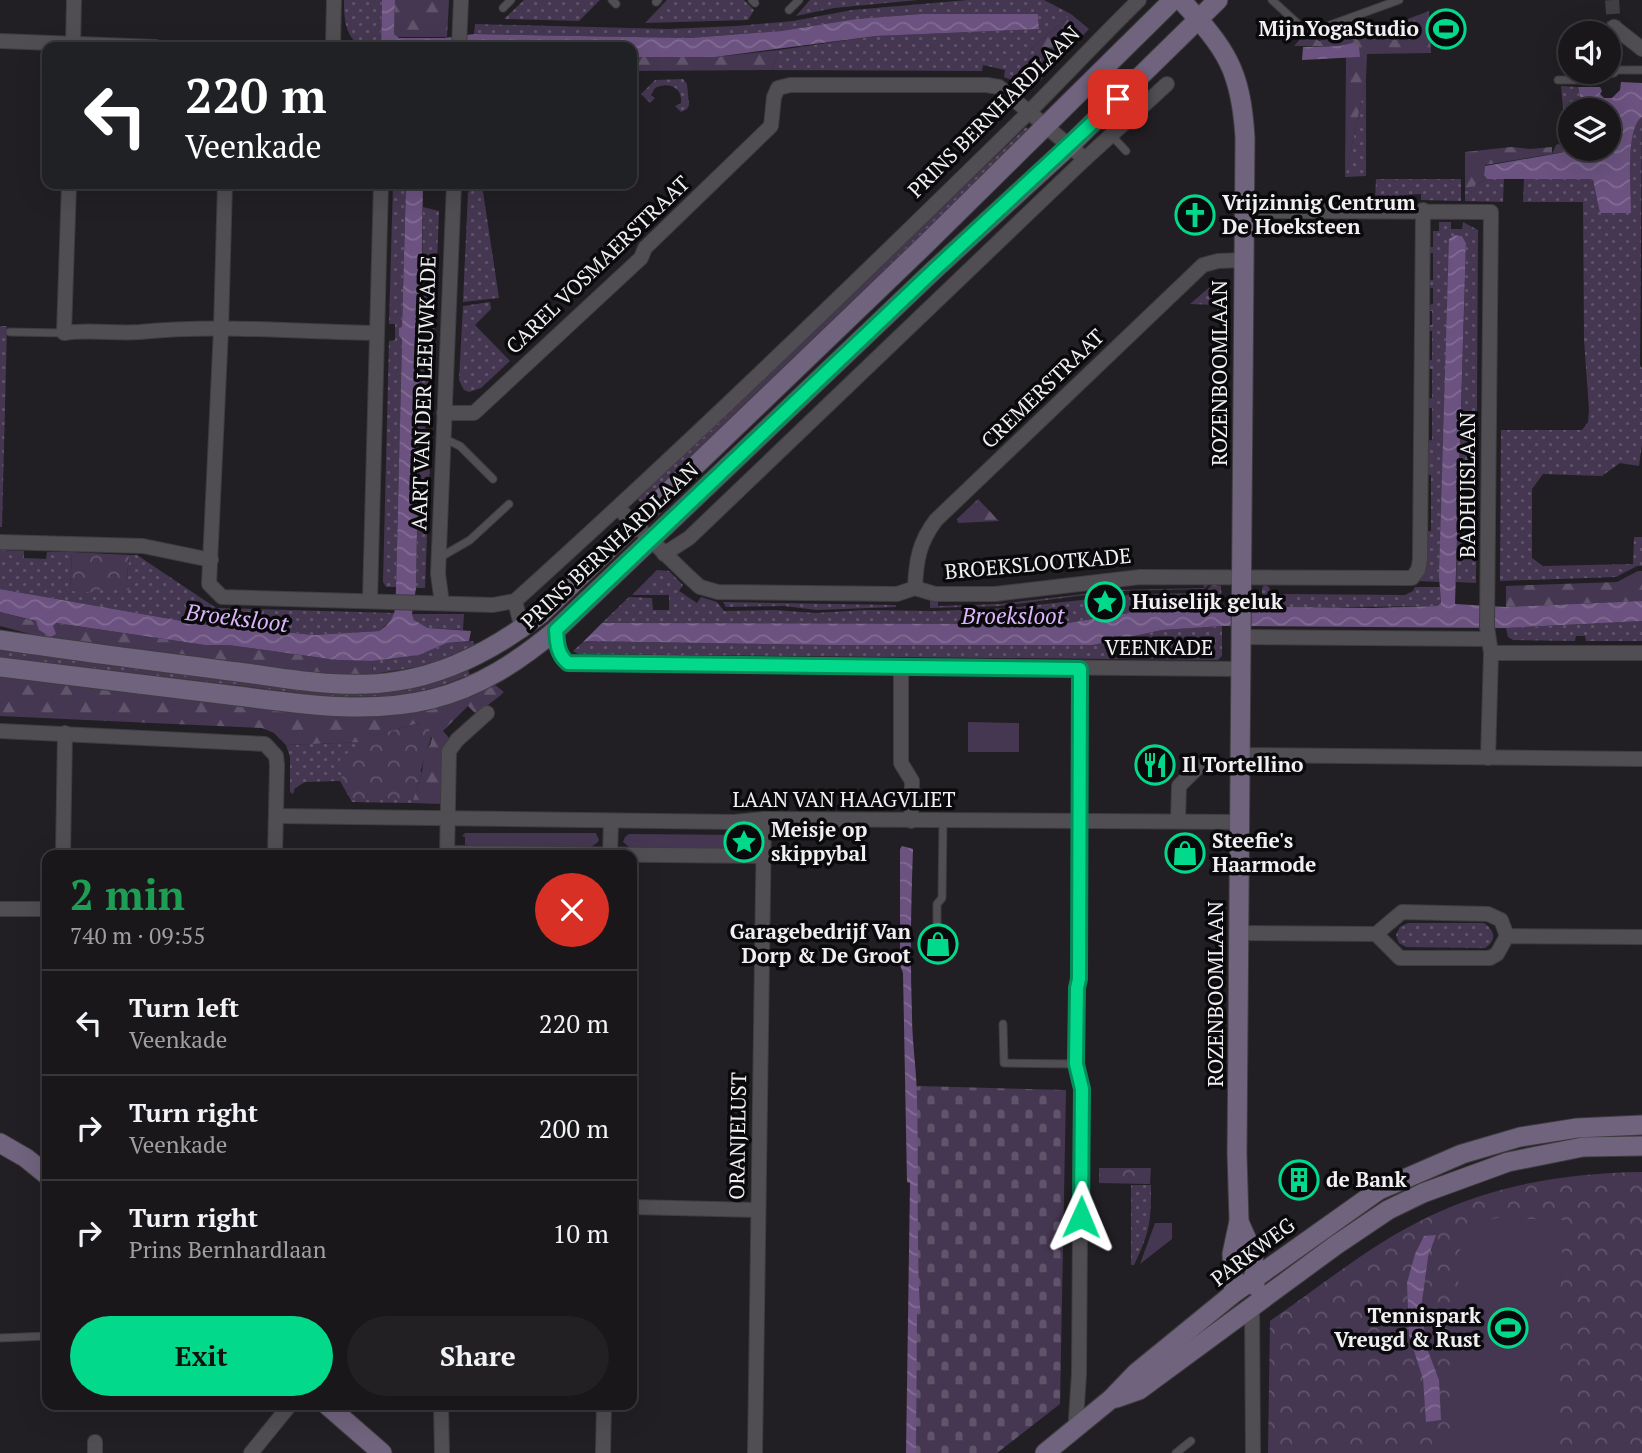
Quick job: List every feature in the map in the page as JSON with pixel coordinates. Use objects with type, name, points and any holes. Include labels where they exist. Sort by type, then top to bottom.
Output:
[{"type":"main road","name":"PRINS BERNHARDLAAN","points":[[0,640],[337,684],[396,682],[430,674],[462,662],[503,641],[541,614],[928,243],[1173,0]]},
{"type":"main road","name":"ROZENBOOMLAAN","points":[[1181,0],[1216,39],[1228,59],[1243,106],[1239,1222],[1232,1254],[1234,1293]]},
{"type":"main road","name":"PRINS BERNHARDLAAN","points":[[0,667],[305,704],[378,708],[432,699],[465,688],[512,665],[657,547],[934,270],[1069,146],[1218,0]]},
{"type":"main road","name":"PARKWEG","points":[[1045,1453],[1111,1399],[1136,1373],[1234,1293],[1379,1190],[1462,1154],[1520,1137],[1577,1128],[1642,1125]]},
{"type":"main road","points":[[0,1143],[42,1171]]},
{"type":"main road","name":"PARKWEG","points":[[1111,1399],[1139,1390],[1252,1304],[1388,1210],[1448,1183],[1507,1162],[1583,1147],[1642,1146]]},
{"type":"main road","name":"ROZENBOOMLAAN","points":[[1239,1222],[1253,1253],[1256,1276],[1252,1304]]},
{"type":"main road","points":[[1234,1293],[1252,1304]]},
{"type":"main road","points":[[333,1410],[381,1450]]},
{"type":"street","points":[[73,42],[74,0]]},
{"type":"street","points":[[333,42],[334,0]]},
{"type":"street","points":[[459,42],[461,0]]},
{"type":"street","name":"PRINS BERNHARDLAAN","points":[[442,603],[493,605],[515,601],[758,376],[1139,0]]},
{"type":"street","points":[[1621,32],[1642,49]]},
{"type":"street","points":[[0,41],[42,44]]},
{"type":"street","name":"PRINS BERNHARDLAAN","points":[[657,547],[689,538],[1167,84]]},
{"type":"street","name":"CAREL VOSMAERSTRAAT","points":[[444,413],[474,413],[641,258],[645,248],[771,126],[774,97],[778,88],[790,85],[987,85],[999,88],[1028,112]]},
{"type":"street","points":[[1113,133],[1118,99]]},
{"type":"street","points":[[1028,112],[1085,159]]},
{"type":"street","points":[[69,189],[64,333],[80,330],[137,332],[151,329],[377,333]]},
{"type":"street","points":[[225,189],[209,584],[222,597],[442,603]]},
{"type":"street","points":[[377,601],[377,333],[381,189]]},
{"type":"street","name":"AART VAN DER LEEUWKADE","points":[[442,603],[438,574],[454,189]]},
{"type":"street","points":[[1244,211],[1381,213],[1423,210]]},
{"type":"street","name":"BROEKSLOOTKADE","points":[[618,508],[700,587],[718,592],[897,594],[915,588],[935,594],[995,594],[1140,577],[1242,585],[1412,578],[1420,561],[1423,210]]},
{"type":"street","name":"BADHUISLAAN","points":[[1423,210],[1491,212],[1488,758]]},
{"type":"street","name":"CREMERSTRAAT","points":[[915,588],[916,559],[920,546],[936,520],[1203,265],[1218,261],[1243,260]]},
{"type":"street","points":[[0,542],[143,546],[211,560]]},
{"type":"street","name":"PRINS BERNHARDLAAN","points":[[515,601],[522,629]]},
{"type":"street","name":"VEENKADE","points":[[556,630],[558,649],[568,663],[1240,669]]},
{"type":"street","name":"VEENKADE","points":[[1242,634],[1489,640],[1642,653]]},
{"type":"street","points":[[901,667],[901,763],[912,781],[911,821]]},
{"type":"street","points":[[1080,669],[1079,979],[1076,1064],[1082,1089],[1079,1374],[1076,1419],[1080,1424]]},
{"type":"street","points":[[447,850],[449,751],[457,740],[487,713]]},
{"type":"street","points":[[0,731],[265,744],[272,749],[277,765],[275,850]]},
{"type":"street","points":[[62,850],[65,733]]},
{"type":"street","points":[[1178,821],[1178,786],[1199,766],[1241,760],[1642,759]]},
{"type":"street","name":"LAAN VAN HAAGVLIET","points":[[277,816],[734,822],[1240,822]]},
{"type":"street","name":"ORANJELUST","points":[[755,1453],[764,820]]},
{"type":"street","points":[[610,850],[611,821]]},
{"type":"street","points":[[637,856],[763,856]]},
{"type":"street","points":[[0,909],[42,909]]},
{"type":"street","points":[[1239,933],[1376,934],[1402,912],[1488,914],[1501,920],[1507,936],[1497,954],[1490,958],[1400,958],[1376,934]]},
{"type":"street","points":[[1507,936],[1642,937]]},
{"type":"street","points":[[637,1207],[758,1210]]},
{"type":"street","name":"ROZENBOOMLAAN","points":[[1252,1304],[1253,1453]]},
{"type":"street","points":[[251,1453],[286,1410]]},
{"type":"street","points":[[441,1410],[442,1453]]},
{"type":"street","points":[[603,1453],[604,1410]]},
{"type":"lane","points":[[503,8],[511,0]]},
{"type":"lane","points":[[789,10],[799,0]]},
{"type":"lane","points":[[1272,0],[1308,33],[1398,0]]},
{"type":"lane","points":[[1621,71],[1642,70]]},
{"type":"lane","points":[[1113,133],[1126,151]]},
{"type":"lane","points":[[10,332],[64,333]]},
{"type":"lane","points":[[443,438],[460,446],[493,479]]},
{"type":"lane","points":[[439,558],[470,540],[509,504]]},
{"type":"lane","points":[[937,939],[937,904],[942,898],[943,821]]},
{"type":"lane","points":[[1003,1024],[1004,1063],[1076,1064]]},
{"type":"lane","points":[[0,1338],[42,1336]]},
{"type":"lane","points":[[1176,1453],[1191,1441]]},
{"type":"green space","points":[[344,0],[382,0],[381,42],[355,42],[346,26]]},
{"type":"green space","points":[[395,0],[449,0],[447,37],[396,37]]},
{"type":"green space","points":[[524,0],[600,0],[579,21],[504,19]]},
{"type":"green space","points":[[667,0],[744,0],[754,10],[748,20],[645,23]]},
{"type":"green space","points":[[810,0],[918,0],[834,8],[796,16]]},
{"type":"green space","points":[[968,0],[1044,0],[1071,14],[1031,49],[1053,66],[1039,82],[1026,86],[1004,77],[1005,70],[983,65],[982,71],[772,70],[779,50],[876,36],[1039,29],[1038,14],[921,14],[856,19],[781,31],[690,38],[474,34],[475,24],[668,29],[737,26],[793,21],[852,10]]},
{"type":"green space","points":[[1429,11],[1431,53],[1367,54],[1366,79],[1345,177],[1346,58],[1360,57],[1352,43],[1339,46],[1294,46],[1302,37],[1319,41],[1343,33],[1345,38],[1356,34],[1360,37]]},
{"type":"green space","points":[[1071,14],[1089,29],[1071,48],[1061,43],[1068,50],[1053,66],[1031,49]]},
{"type":"green space","points":[[779,50],[772,70],[637,71],[637,57],[715,57]]},
{"type":"green space","points":[[683,79],[687,84],[689,105],[681,112],[675,106],[681,103],[680,93],[674,87],[665,85],[655,88],[651,95],[655,98],[650,103],[641,94],[655,80]]},
{"type":"green space","points":[[1366,79],[1366,176],[1345,177]]},
{"type":"green space","points":[[1561,86],[1578,87],[1580,98],[1562,98]]},
{"type":"green space","points":[[1642,117],[1642,444],[1639,466],[1620,463],[1602,476],[1543,474],[1532,489],[1532,558],[1543,566],[1633,564],[1634,537],[1642,537],[1642,566],[1616,577],[1500,581],[1501,430],[1582,430],[1588,422],[1589,410],[1584,340],[1583,202],[1523,202],[1524,179],[1594,179],[1630,212],[1631,147],[1637,123]]},
{"type":"green space","points":[[1026,127],[1030,130],[644,505],[637,499]]},
{"type":"green space","points":[[1556,145],[1558,153],[1552,154]]},
{"type":"green space","points":[[1511,147],[1552,147],[1552,154],[1485,165],[1484,175],[1487,179],[1465,190],[1465,152]]},
{"type":"green space","points":[[1504,178],[1503,202],[1465,201],[1465,190],[1487,179]]},
{"type":"green space","points":[[1376,179],[1461,179],[1461,201],[1421,200],[1421,194],[1404,195],[1403,201],[1375,200]]},
{"type":"green space","points":[[393,189],[406,189],[402,327],[399,336],[402,339],[396,587],[386,587],[383,582],[389,341],[395,340],[395,324],[389,324]]},
{"type":"green space","points":[[483,189],[499,298],[463,302],[468,192]]},
{"type":"green space","points":[[423,207],[439,211],[431,415],[426,415],[425,431],[431,432],[425,588],[416,588]]},
{"type":"green space","points":[[1439,222],[1451,222],[1451,229],[1462,229],[1463,222],[1478,230],[1476,583],[1456,582],[1466,243],[1462,236],[1455,235],[1440,582],[1418,581],[1424,572],[1424,531],[1431,531],[1431,475],[1425,474],[1425,441],[1432,440],[1432,408],[1425,408],[1425,399],[1432,398],[1432,369],[1426,368],[1425,361],[1432,360],[1432,331],[1426,331],[1426,325],[1432,325],[1432,311],[1426,311],[1426,305],[1433,304],[1433,288],[1426,287],[1427,280],[1433,280],[1433,253],[1427,253],[1427,247],[1433,247],[1433,231],[1439,231]]},
{"type":"green space","points":[[1220,278],[1224,286],[1223,323],[1217,323],[1217,305],[1190,304]]},
{"type":"green space","points":[[490,302],[491,309],[475,325],[510,361],[481,388],[469,392],[464,390],[459,380],[463,306]]},
{"type":"green space","points":[[0,326],[7,326],[2,527],[0,527]]},
{"type":"green space","points":[[978,499],[999,521],[958,523],[957,519]]},
{"type":"green space","points":[[0,550],[24,551],[24,558],[46,559],[47,552],[72,552],[70,591],[99,589],[127,580],[129,555],[137,555],[216,608],[395,613],[393,619],[379,631],[314,635],[199,624],[0,589]]},
{"type":"green space","points":[[72,552],[129,555],[129,590],[100,589],[99,593],[70,591]]},
{"type":"green space","points":[[657,570],[669,571],[683,585],[679,591],[697,603],[701,597],[717,602],[724,611],[775,610],[815,613],[1010,608],[1136,594],[1204,593],[1213,584],[1221,586],[1222,606],[1147,610],[1062,624],[602,623],[629,597],[652,598],[653,610],[669,610],[669,595],[632,595]]},
{"type":"green space","points":[[1642,571],[1642,601],[1506,607],[1506,586],[1617,582]]},
{"type":"green space","points":[[1204,581],[1209,584],[1204,589],[1117,591],[1000,606],[930,608],[930,599],[938,599],[938,606],[1000,604],[1117,590],[1204,588]]},
{"type":"green space","points":[[1264,585],[1278,594],[1405,595],[1415,587],[1440,587],[1441,603],[1437,606],[1274,608],[1262,606]]},
{"type":"green space","points":[[723,602],[896,607],[817,610],[784,606],[726,607]]},
{"type":"green space","points":[[0,612],[53,626],[55,623],[205,645],[228,645],[337,660],[372,661],[373,674],[312,674],[45,638],[0,626]]},
{"type":"green space","points":[[412,614],[464,614],[463,630],[428,628],[414,620]]},
{"type":"green space","points":[[1642,621],[1642,641],[1586,641],[1585,636],[1576,636],[1575,641],[1513,640],[1508,637],[1506,628]]},
{"type":"green space","points":[[1222,626],[1222,656],[1218,660],[578,654],[573,651],[584,641],[1093,645],[1162,630]]},
{"type":"green space","points":[[473,641],[475,646],[424,666],[373,674],[372,661],[419,655],[447,643]]},
{"type":"green space","points":[[0,650],[324,693],[386,692],[418,687],[468,670],[470,675],[434,688],[397,696],[332,697],[0,657]]},
{"type":"green space","points":[[0,674],[334,716],[418,712],[448,705],[495,685],[504,692],[476,714],[468,706],[443,731],[450,739],[443,804],[412,803],[422,772],[425,751],[432,738],[419,723],[369,737],[362,742],[286,745],[274,733],[262,728],[0,716]]},
{"type":"green space","points":[[968,722],[1019,723],[1019,752],[968,752]]},
{"type":"green space","points":[[419,723],[429,729],[430,740],[409,800],[353,799],[342,781],[340,759],[368,737]]},
{"type":"green space","points":[[362,742],[422,772],[412,803],[352,802],[340,781],[305,782],[295,788],[293,794],[290,792],[290,757],[286,745]]},
{"type":"green space","points":[[465,833],[596,833],[599,840],[591,850],[468,849],[465,837],[462,836]]},
{"type":"green space","points":[[629,834],[747,835],[751,843],[743,848],[743,851],[629,850],[623,842]]},
{"type":"green space","points":[[1408,923],[1484,923],[1492,932],[1493,939],[1485,948],[1406,947],[1399,943],[1396,935],[1400,927]]},
{"type":"green space","points":[[914,1087],[1066,1090],[1060,1404],[997,1453],[912,1453]]},
{"type":"green space","points":[[1099,1168],[1151,1168],[1150,1184],[1099,1183]]},
{"type":"green space","points":[[1642,1172],[1642,1453],[1268,1453],[1270,1321],[1388,1239],[1455,1205],[1534,1182]]},
{"type":"green space","points":[[1131,1185],[1151,1185],[1148,1226],[1134,1265],[1131,1265]]},
{"type":"green space","name":"Tennispark Vreugd & Rust","points":[[1497,1218],[1563,1220],[1555,1453],[1450,1453],[1461,1227]]},
{"type":"green space","points":[[1155,1223],[1172,1223],[1172,1239],[1140,1264]]},
{"type":"water","points":[[382,0],[395,0],[394,34],[399,38],[444,38],[474,34],[690,38],[781,31],[856,19],[921,14],[1038,14],[1039,29],[876,36],[715,57],[637,57],[637,42],[381,42]]},
{"type":"water","points":[[1352,43],[1359,47],[1360,57],[1302,60],[1303,47]]},
{"type":"water","points":[[1621,82],[1642,83],[1642,117],[1637,123],[1631,147],[1631,213],[1600,213],[1593,179],[1487,179],[1484,175],[1485,166],[1558,153],[1558,161],[1621,161],[1621,98],[1612,98],[1620,90]]},
{"type":"water","points":[[1578,87],[1600,87],[1600,94],[1604,98],[1580,98]]},
{"type":"water","points":[[406,189],[423,189],[416,588],[412,614],[414,620],[428,628],[471,631],[469,641],[447,643],[419,655],[372,661],[337,660],[228,645],[205,645],[56,623],[53,626],[56,634],[51,637],[39,630],[36,621],[0,612],[0,589],[199,624],[314,635],[379,631],[385,627],[390,622],[396,601],[402,339],[399,336],[399,328],[402,327]]},
{"type":"water","points":[[1455,235],[1462,236],[1466,243],[1455,604],[1506,607],[1642,601],[1642,621],[1506,628],[1222,626],[1162,630],[1093,645],[584,641],[602,623],[1062,624],[1147,610],[1199,606],[1437,606],[1441,603],[1439,576],[1449,239]]},
{"type":"water","points":[[902,846],[913,849],[911,973],[917,1089],[920,1309],[917,1313],[916,1453],[906,1453],[910,1183],[907,1182],[903,973],[900,965]]},
{"type":"water","points":[[1436,1235],[1428,1257],[1421,1309],[1428,1351],[1439,1380],[1441,1420],[1426,1422],[1423,1379],[1409,1335],[1407,1283],[1415,1254],[1424,1236]]},
{"type":"tunnel","points":[[1612,0],[1614,21]]},
{"type":"place","name":"MijnYogaStudio","points":[[1446,29]]},
{"type":"place","name":"Vrijzinnig Centrum De Hoeksteen","points":[[1195,215]]},
{"type":"place","name":"Huiselijk geluk","points":[[1105,602]]},
{"type":"place","name":"Il Tortellino","points":[[1155,765]]},
{"type":"place","name":"Meisje op skippybal","points":[[744,842]]},
{"type":"place","name":"Steefie's Haarmode","points":[[1185,853]]},
{"type":"place","name":"Garagebedrijf Van Dorp & De Groot","points":[[938,944]]},
{"type":"place","name":"de Bank","points":[[1299,1180]]},
{"type":"place","name":"Tennispark Vreugd & Rust","points":[[1508,1328]]},
{"type":"route","points":[[1081,1217],[1082,1089],[1076,1064],[1079,979],[1080,669],[568,663],[558,649],[556,630],[1118,99]]},
{"type":"water label","name":"Broeksloot","points":[[1013,616]]},
{"type":"water label","name":"Broeksloot","points":[[237,618]]}]
